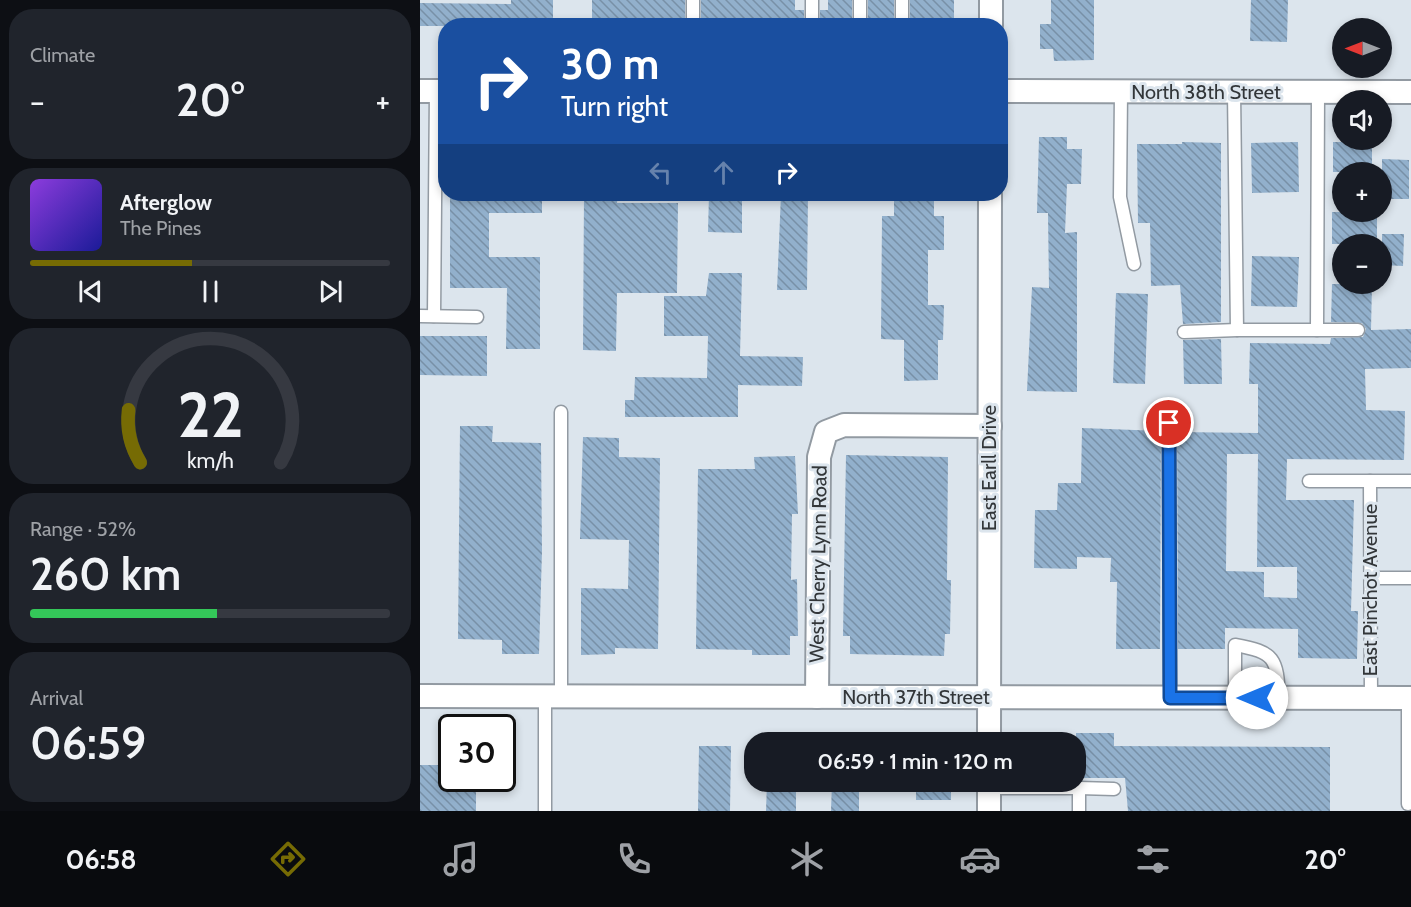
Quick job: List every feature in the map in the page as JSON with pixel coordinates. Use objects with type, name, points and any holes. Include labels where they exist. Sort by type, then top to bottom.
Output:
[{"type":"street","points":[[991,0],[991,18]]},
{"type":"street","name":"North 38th Street","points":[[1008,91],[1411,92]]},
{"type":"street","name":"East Earll Drive","points":[[989,732],[990,201]]},
{"type":"street","name":"West Cherry Lynn Road","points":[[817,697],[819,457],[826,432],[844,424],[990,426]]},
{"type":"street","name":"North 37th Street","points":[[420,696],[1410,699]]},
{"type":"street","points":[[989,792],[989,811]]},
{"type":"lane","points":[[693,0],[693,18]]},
{"type":"lane","points":[[812,0],[812,18]]},
{"type":"lane","points":[[860,0],[860,18]]},
{"type":"lane","points":[[902,0],[902,18]]},
{"type":"lane","points":[[434,91],[434,316]]},
{"type":"lane","points":[[1121,92],[1120,197],[1134,264]]},
{"type":"lane","points":[[1234,92],[1236,330]]},
{"type":"lane","points":[[1317,330],[1318,92]]},
{"type":"lane","points":[[420,316],[477,317]]},
{"type":"lane","points":[[1184,332],[1358,330]]},
{"type":"lane","points":[[545,811],[553,696],[561,412]]},
{"type":"lane","points":[[1169,423],[1170,698]]},
{"type":"lane","points":[[1309,481],[1411,481]]},
{"type":"lane","name":"East Pinchot Avenue","points":[[1370,481],[1371,698]]},
{"type":"lane","points":[[1371,578],[1411,578]]},
{"type":"lane","points":[[1234,698],[1235,645],[1261,650],[1271,657],[1278,675],[1279,698]]},
{"type":"lane","points":[[1408,804],[1410,699]]},
{"type":"lane","points":[[1086,788],[1114,789]]},
{"type":"lane","points":[[1079,792],[1079,811]]},
{"type":"building","points":[[511,0],[553,0],[553,18],[438,18],[438,26],[420,26],[420,3],[511,4]]},
{"type":"building","points":[[592,0],[685,0],[685,18],[592,18]]},
{"type":"building","points":[[701,0],[795,0],[795,10],[804,10],[804,18],[701,18]]},
{"type":"building","points":[[828,0],[852,0],[852,18],[820,18],[820,10],[828,10]]},
{"type":"building","points":[[868,0],[894,0],[894,18],[868,18]]},
{"type":"building","points":[[910,0],[954,0],[954,18],[910,18]]},
{"type":"building","points":[[1051,0],[1094,0],[1094,60],[1054,61],[1053,49],[1040,49],[1040,24],[1051,24]]},
{"type":"building","points":[[1251,0],[1288,0],[1287,42],[1250,41]]},
{"type":"building","points":[[1039,137],[1067,137],[1067,149],[1082,149],[1081,184],[1067,184],[1065,233],[1077,232],[1077,392],[1027,391],[1032,287],[1049,288],[1048,213],[1037,213]]},
{"type":"building","points":[[1182,142],[1221,143],[1221,322],[1183,324],[1180,285],[1151,286],[1150,223],[1138,223],[1137,144],[1182,144]]},
{"type":"building","points":[[1298,142],[1299,192],[1252,193],[1251,143]]},
{"type":"building","points":[[1333,150],[1372,150],[1372,162],[1333,162]]},
{"type":"building","points":[[1382,159],[1409,160],[1409,199],[1392,199],[1392,162],[1382,162]]},
{"type":"building","points":[[450,201],[542,201],[542,213],[489,213],[489,257],[540,257],[540,349],[506,349],[507,288],[450,288]]},
{"type":"building","points":[[584,201],[678,203],[677,293],[617,293],[616,351],[583,350]]},
{"type":"building","points":[[709,201],[742,201],[742,233],[708,232]]},
{"type":"building","points":[[781,201],[808,201],[807,290],[777,290]]},
{"type":"building","points":[[894,201],[934,201],[934,216],[944,216],[944,250],[928,250],[928,305],[944,305],[943,340],[938,340],[938,380],[904,381],[904,340],[881,339],[882,216],[894,216]]},
{"type":"building","points":[[1332,222],[1377,222],[1377,234],[1332,234]]},
{"type":"building","points":[[1392,234],[1404,234],[1403,266],[1392,265]]},
{"type":"building","points":[[1252,256],[1299,257],[1297,307],[1251,306]]},
{"type":"building","points":[[709,273],[742,273],[740,356],[803,357],[802,386],[738,385],[738,417],[625,417],[625,400],[634,400],[635,377],[707,378],[708,336],[664,336],[664,296],[706,296]]},
{"type":"building","points":[[1332,284],[1332,294],[1372,294],[1371,330],[1411,329],[1411,368],[1365,369],[1366,410],[1405,411],[1404,460],[1287,459],[1286,500],[1354,500],[1351,611],[1358,611],[1357,659],[1298,658],[1298,629],[1225,628],[1225,649],[1178,649],[1177,432],[1258,433],[1258,384],[1249,384],[1250,343],[1330,344],[1331,338],[1363,337],[1366,329],[1362,323],[1331,322]],"holes":[[[1227,454],[1258,454],[1257,567],[1297,567],[1297,598],[1264,597],[1264,572],[1226,571]]]},
{"type":"building","points":[[1116,293],[1148,294],[1145,384],[1113,383]]},
{"type":"building","points":[[420,336],[487,336],[487,376],[420,375]]},
{"type":"building","points":[[1221,339],[1222,384],[1184,384],[1183,340]]},
{"type":"building","points":[[460,426],[493,426],[492,442],[541,443],[542,551],[539,654],[502,654],[502,640],[458,639]]},
{"type":"building","points":[[1082,428],[1161,431],[1160,649],[1116,649],[1117,582],[1110,582],[1111,558],[1077,557],[1077,569],[1034,568],[1035,510],[1057,510],[1058,483],[1081,483]]},
{"type":"building","points":[[583,437],[619,438],[619,457],[660,458],[658,649],[615,648],[615,654],[581,655],[581,588],[628,589],[629,540],[580,539]]},
{"type":"building","points":[[846,455],[948,457],[947,580],[951,580],[950,634],[945,634],[944,656],[850,654],[850,636],[843,636]]},
{"type":"building","points":[[795,456],[798,514],[792,514],[791,580],[797,579],[798,636],[790,636],[790,655],[752,655],[752,650],[696,649],[698,469],[755,469],[754,457]]},
{"type":"building","points":[[1086,733],[1114,733],[1114,746],[1330,747],[1330,811],[1128,811],[1125,778],[1086,778]]},
{"type":"building","points":[[699,746],[731,746],[730,811],[698,811]]},
{"type":"building","points":[[420,765],[438,765],[438,792],[476,792],[476,811],[420,811]]},
{"type":"building","points":[[767,792],[796,792],[796,811],[766,811]]},
{"type":"building","points":[[832,792],[859,792],[859,811],[831,811]]},
{"type":"building","points":[[916,792],[951,792],[951,800],[916,800]]},
{"type":"route","points":[[1169,423],[1170,698],[1257,698]]}]
